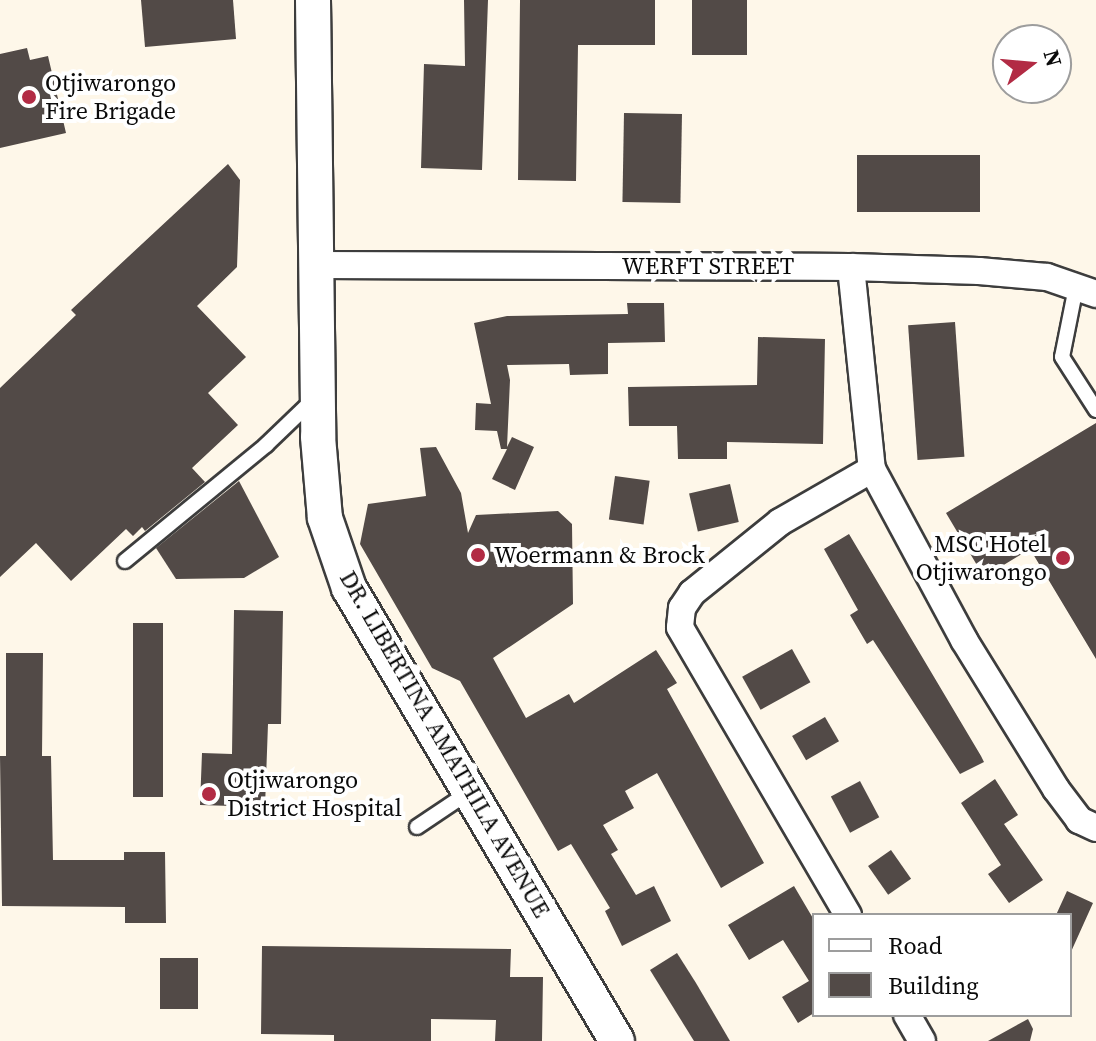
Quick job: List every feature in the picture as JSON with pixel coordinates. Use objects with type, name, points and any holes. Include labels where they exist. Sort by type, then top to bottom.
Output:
[{"type":"street","name":"DR. LIBERTINA AMATHILA AVENUE","points":[[313,0],[317,396],[325,518],[349,588],[617,1041]]},
{"type":"street","name":"WERFT STREET","points":[[317,265],[851,267],[1034,276],[1086,291]]},
{"type":"street","points":[[851,267],[872,469],[964,640],[1056,789],[1079,820],[1096,828]]},
{"type":"street","points":[[847,913],[680,627],[682,608],[692,593],[780,522],[872,469]]},
{"type":"street","points":[[908,1017],[922,1041]]},
{"type":"lane","points":[[1086,291],[1062,357],[1096,410]]},
{"type":"lane","points":[[125,561],[266,445],[317,396]]},
{"type":"lane","points":[[417,827],[469,792]]},
{"type":"building","points":[[141,0],[233,0],[236,39],[145,47]]},
{"type":"building","points":[[464,0],[488,0],[482,170],[421,168],[424,64],[465,66]]},
{"type":"building","points":[[520,0],[655,0],[655,45],[578,45],[576,181],[518,180]]},
{"type":"building","points":[[692,0],[747,0],[747,55],[692,55]]},
{"type":"building","name":"Otjiwarongo Fire Brigade","points":[[27,48],[30,60],[48,56],[66,133],[0,148],[0,54]]},
{"type":"building","points":[[624,113],[682,114],[680,203],[622,202]]},
{"type":"building","points":[[857,155],[980,155],[980,212],[857,212]]},
{"type":"building","points":[[228,164],[240,180],[237,267],[197,306],[246,357],[208,393],[238,425],[192,468],[205,482],[145,531],[142,527],[133,536],[126,529],[71,581],[36,543],[0,577],[0,388],[76,315],[71,310]]},
{"type":"building","points":[[627,303],[664,303],[665,342],[608,343],[608,374],[570,375],[569,364],[507,365],[510,380],[507,447],[512,437],[534,447],[515,490],[492,479],[507,449],[501,449],[497,431],[475,430],[476,403],[491,404],[474,323],[507,316],[628,314]]},
{"type":"building","points":[[955,322],[964,457],[918,460],[908,325]]},
{"type":"building","points":[[758,337],[825,339],[823,444],[727,442],[727,459],[678,459],[677,426],[629,426],[628,387],[757,385]]},
{"type":"building","points":[[1096,423],[1096,659],[1030,549],[984,577],[946,513]]},
{"type":"building","points":[[436,447],[461,493],[468,533],[476,515],[558,511],[572,524],[573,604],[493,658],[526,718],[569,694],[574,703],[656,650],[677,683],[667,689],[764,863],[721,888],[657,773],[625,791],[634,808],[603,825],[618,850],[611,854],[636,895],[654,886],[671,921],[622,946],[605,911],[610,908],[571,844],[558,851],[460,681],[432,668],[360,544],[368,504],[426,496],[420,448]]},
{"type":"building","points":[[615,476],[650,481],[644,524],[609,520]]},
{"type":"building","points":[[239,481],[279,557],[244,578],[176,579],[156,548]]},
{"type":"building","points":[[730,484],[739,522],[698,531],[689,493]]},
{"type":"building","points":[[849,534],[984,762],[960,774],[873,640],[867,644],[850,615],[858,610],[824,549]]},
{"type":"building","points":[[234,610],[283,611],[281,724],[268,724],[265,807],[200,805],[202,753],[232,754]]},
{"type":"building","points":[[133,623],[163,623],[163,797],[133,797]]},
{"type":"building","points":[[792,649],[810,682],[761,710],[742,677]]},
{"type":"building","points":[[6,653],[43,653],[42,756],[51,756],[53,860],[124,860],[124,852],[165,852],[166,923],[125,923],[125,907],[2,906],[0,756],[6,756]]},
{"type":"building","points":[[825,717],[839,741],[806,760],[792,736]]},
{"type":"building","points":[[995,779],[1018,815],[1004,824],[1043,880],[1009,903],[988,874],[1001,865],[961,803]]},
{"type":"building","points":[[860,781],[879,817],[850,833],[831,796]]},
{"type":"building","points":[[891,850],[911,879],[888,895],[868,866]]},
{"type":"building","points":[[794,886],[812,917],[812,1014],[798,1023],[782,997],[809,981],[783,940],[749,960],[728,925]]},
{"type":"building","points":[[1067,891],[1093,903],[1072,950],[1072,913],[1057,913]]},
{"type":"building","points":[[262,946],[511,949],[510,977],[543,977],[542,1041],[495,1041],[496,1020],[431,1019],[431,1041],[334,1041],[334,1035],[261,1034]]},
{"type":"building","points":[[677,953],[730,1041],[694,1041],[650,970]]},
{"type":"building","points":[[160,958],[198,958],[198,1009],[160,1009]]},
{"type":"building","points":[[1028,1019],[1033,1029],[1030,1041],[988,1041]]},
{"type":"place","name":"Otjiwarongo Fire Brigade","points":[[29,97]]},
{"type":"place","name":"Woermann & Brock","points":[[478,555]]},
{"type":"place","name":"MSC Hotel Otjiwarongo","points":[[1063,558]]},
{"type":"place","name":"Otjiwarongo District Hospital","points":[[209,794]]}]
